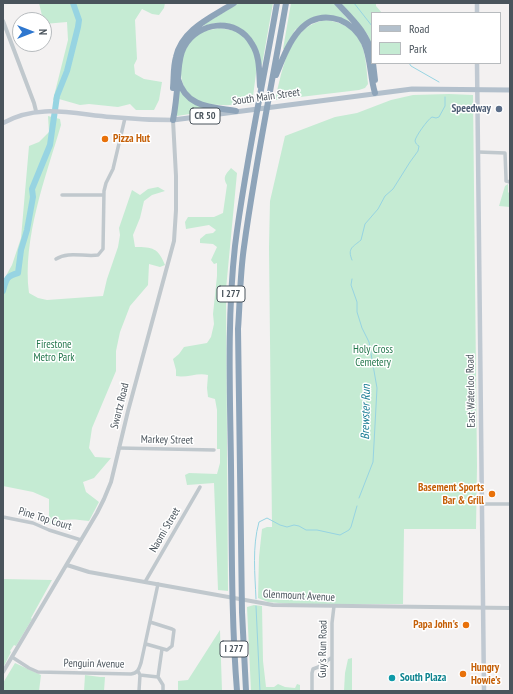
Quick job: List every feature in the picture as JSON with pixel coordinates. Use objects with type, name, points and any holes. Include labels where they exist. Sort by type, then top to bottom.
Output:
[{"type":"highway","points":[[173,120],[172,104],[175,64],[180,46],[192,30],[234,3]]},
{"type":"highway","name":"I 277","points":[[237,691],[232,608],[229,358],[231,306],[238,227],[277,3]]},
{"type":"highway","name":"I 277","points":[[246,691],[241,591],[238,329],[244,248],[261,140],[286,3]]},
{"type":"highway","points":[[337,3],[364,34],[371,52]]},
{"type":"highway","points":[[271,86],[285,54],[296,34],[309,22],[330,18],[348,24],[361,37],[366,48],[371,82],[375,93]]},
{"type":"highway","points":[[173,120],[180,56],[184,46],[190,38],[197,32],[208,27],[217,25],[229,27],[247,37],[256,50],[261,95]]},
{"type":"highway","points":[[373,64],[375,93]]},
{"type":"highway","points":[[178,79],[185,93],[198,104],[236,112]]},
{"type":"main road","name":"East Waterloo Road","points":[[477,64],[484,691]]},
{"type":"main road","name":"South Main Street","points":[[3,123],[36,111],[65,112],[142,120],[173,120],[412,89],[510,90]]},
{"type":"street","points":[[3,21],[36,111]]},
{"type":"street","points":[[56,259],[67,255],[95,255],[102,252],[104,247],[104,195],[106,183],[113,169],[125,118]]},
{"type":"street","name":"Swartz Road","points":[[3,672],[67,565],[104,499],[111,482],[149,331],[174,241],[176,176],[173,120]]},
{"type":"street","points":[[478,152],[504,153],[506,156],[506,181],[510,182]]},
{"type":"street","points":[[62,195],[104,195]]},
{"type":"street","name":"Markey Street","points":[[119,448],[214,450]]},
{"type":"street","name":"Naomi Street","points":[[145,582],[200,488]]},
{"type":"street","points":[[482,504],[510,504]]},
{"type":"street","name":"Pine Top Court","points":[[3,517],[33,523],[49,530],[81,540]]},
{"type":"street","name":"Glenmount Avenue","points":[[67,565],[89,572],[261,604],[289,606],[510,608]]},
{"type":"street","name":"Penguin Avenue","points":[[12,657],[38,672],[139,673],[158,584]]},
{"type":"street","name":"Guy's Run Road","points":[[332,691],[332,623],[334,606]]},
{"type":"street","points":[[146,644],[167,650],[172,646],[174,630],[150,622]]},
{"type":"street","points":[[162,649],[158,677],[163,685],[163,691]]},
{"type":"street","points":[[312,691],[313,669],[321,666],[332,657]]},
{"type":"street","points":[[138,691],[139,673],[158,677]]},
{"type":"green space","points":[[39,3],[165,3],[164,8],[159,15],[152,14],[142,9],[135,20],[137,59],[134,65],[135,74],[144,79],[162,82],[159,100],[154,110],[136,110],[130,104],[118,107],[89,104],[80,105],[59,99],[53,100],[68,40],[67,22],[52,23],[52,12],[41,12]]},
{"type":"green space","points":[[239,3],[273,3],[262,65],[260,64],[260,57],[254,43],[244,31],[230,24],[216,23],[203,25]]},
{"type":"green space","points":[[291,3],[334,3],[355,28],[344,19],[331,15],[316,16],[295,30],[285,49],[283,49]]},
{"type":"green space","points":[[341,3],[376,3],[376,6],[381,12],[371,12],[371,48],[368,35]]},
{"type":"green space","points":[[326,20],[339,23],[349,28],[356,34],[364,51],[368,84],[365,88],[359,90],[275,100],[289,50],[295,40],[303,31],[313,24]]},
{"type":"green space","points":[[219,28],[236,31],[246,38],[254,50],[257,66],[252,104],[224,105],[202,103],[189,95],[184,87],[181,78],[181,68],[186,49],[191,40],[200,33]]},
{"type":"green space","points":[[179,88],[209,109],[209,111],[177,116]]},
{"type":"green space","name":"Holy Cross Cemetery","points":[[413,95],[473,95],[477,466],[476,529],[404,529],[403,604],[290,604],[268,602],[258,598],[259,557],[262,529],[272,527],[269,247],[270,201],[285,136],[335,117],[357,113],[391,100]]},
{"type":"green space","name":"Firestone Metro Park","points":[[48,116],[60,119],[61,125],[42,186],[32,230],[28,272],[29,293],[38,298],[47,300],[103,296],[118,247],[120,235],[119,228],[132,190],[140,195],[148,189],[158,187],[165,191],[152,195],[144,201],[140,218],[133,235],[135,247],[151,248],[160,255],[165,265],[160,267],[149,264],[148,285],[130,306],[120,332],[116,351],[116,371],[92,428],[89,448],[95,457],[111,458],[94,478],[83,482],[86,492],[99,502],[89,521],[69,520],[49,524],[49,499],[33,492],[3,486],[3,281],[12,265],[21,238],[29,146],[39,142],[49,132]]},
{"type":"green space","points":[[231,168],[237,173],[226,289],[228,591],[218,590],[214,483],[187,485],[185,475],[189,473],[217,474],[220,463],[220,449],[217,449],[217,410],[215,399],[208,397],[208,375],[200,374],[176,376],[173,359],[184,347],[207,343],[211,337],[214,324],[213,314],[217,263],[214,264],[211,260],[217,247],[213,244],[200,243],[200,239],[206,234],[213,233],[216,230],[209,225],[186,229],[185,222],[188,217],[214,217],[223,213],[227,185],[225,178],[226,174]]},
{"type":"green space","points":[[508,184],[510,207],[499,206],[505,186]]},
{"type":"green space","points":[[3,579],[52,580],[31,618],[32,619],[16,646],[14,645],[10,651],[11,652],[3,668]]},
{"type":"green space","points":[[254,605],[262,606],[263,661],[266,687],[274,687],[278,684],[285,687],[295,688],[297,684],[300,685],[300,691],[251,691],[247,607]]},
{"type":"green space","points":[[220,630],[222,691],[178,691],[178,681],[188,680]]},
{"type":"green space","points":[[352,658],[352,691],[344,691],[345,673],[348,659]]},
{"type":"green space","points":[[15,663],[41,675],[39,691],[3,691],[3,683]]},
{"type":"green space","points":[[85,675],[105,677],[104,691],[84,691]]},
{"type":"waterway","points":[[3,291],[7,279],[18,273],[21,250],[27,230],[33,197],[32,189],[50,145],[57,96],[67,71],[78,27],[79,20],[73,3]]},
{"type":"waterway","name":"Brewster Run","points":[[354,3],[371,25]]},
{"type":"waterway","name":"Brewster Run","points":[[410,64],[439,82]]},
{"type":"waterway","name":"Brewster Run","points":[[352,260],[350,253],[351,250],[353,246],[361,240],[365,224],[378,209],[385,196],[393,189],[418,151],[419,146],[415,141],[417,136],[430,118],[439,117],[445,106],[445,97]]},
{"type":"waterway","name":"Brewster Run","points":[[352,279],[351,285],[357,302],[357,312],[362,328],[369,342],[377,388],[373,462],[359,498]]},
{"type":"waterway","name":"Brewster Run","points":[[256,599],[255,541],[259,522],[267,518],[287,527],[294,525],[306,530],[317,530],[340,535],[349,530],[351,527],[357,506]]},
{"type":"waterway","name":"Brewster Run","points":[[256,606],[260,691]]},
{"type":"place","name":"Speedway","points":[[499,109]]},
{"type":"place","name":"Pizza Hut","points":[[105,139]]},
{"type":"place","name":"Basement Sports Bar & Grill","points":[[492,494]]},
{"type":"place","name":"Papa John's","points":[[466,625]]},
{"type":"place","name":"Hungry Howie's","points":[[463,674]]},
{"type":"place","name":"South Plaza","points":[[392,678]]}]
